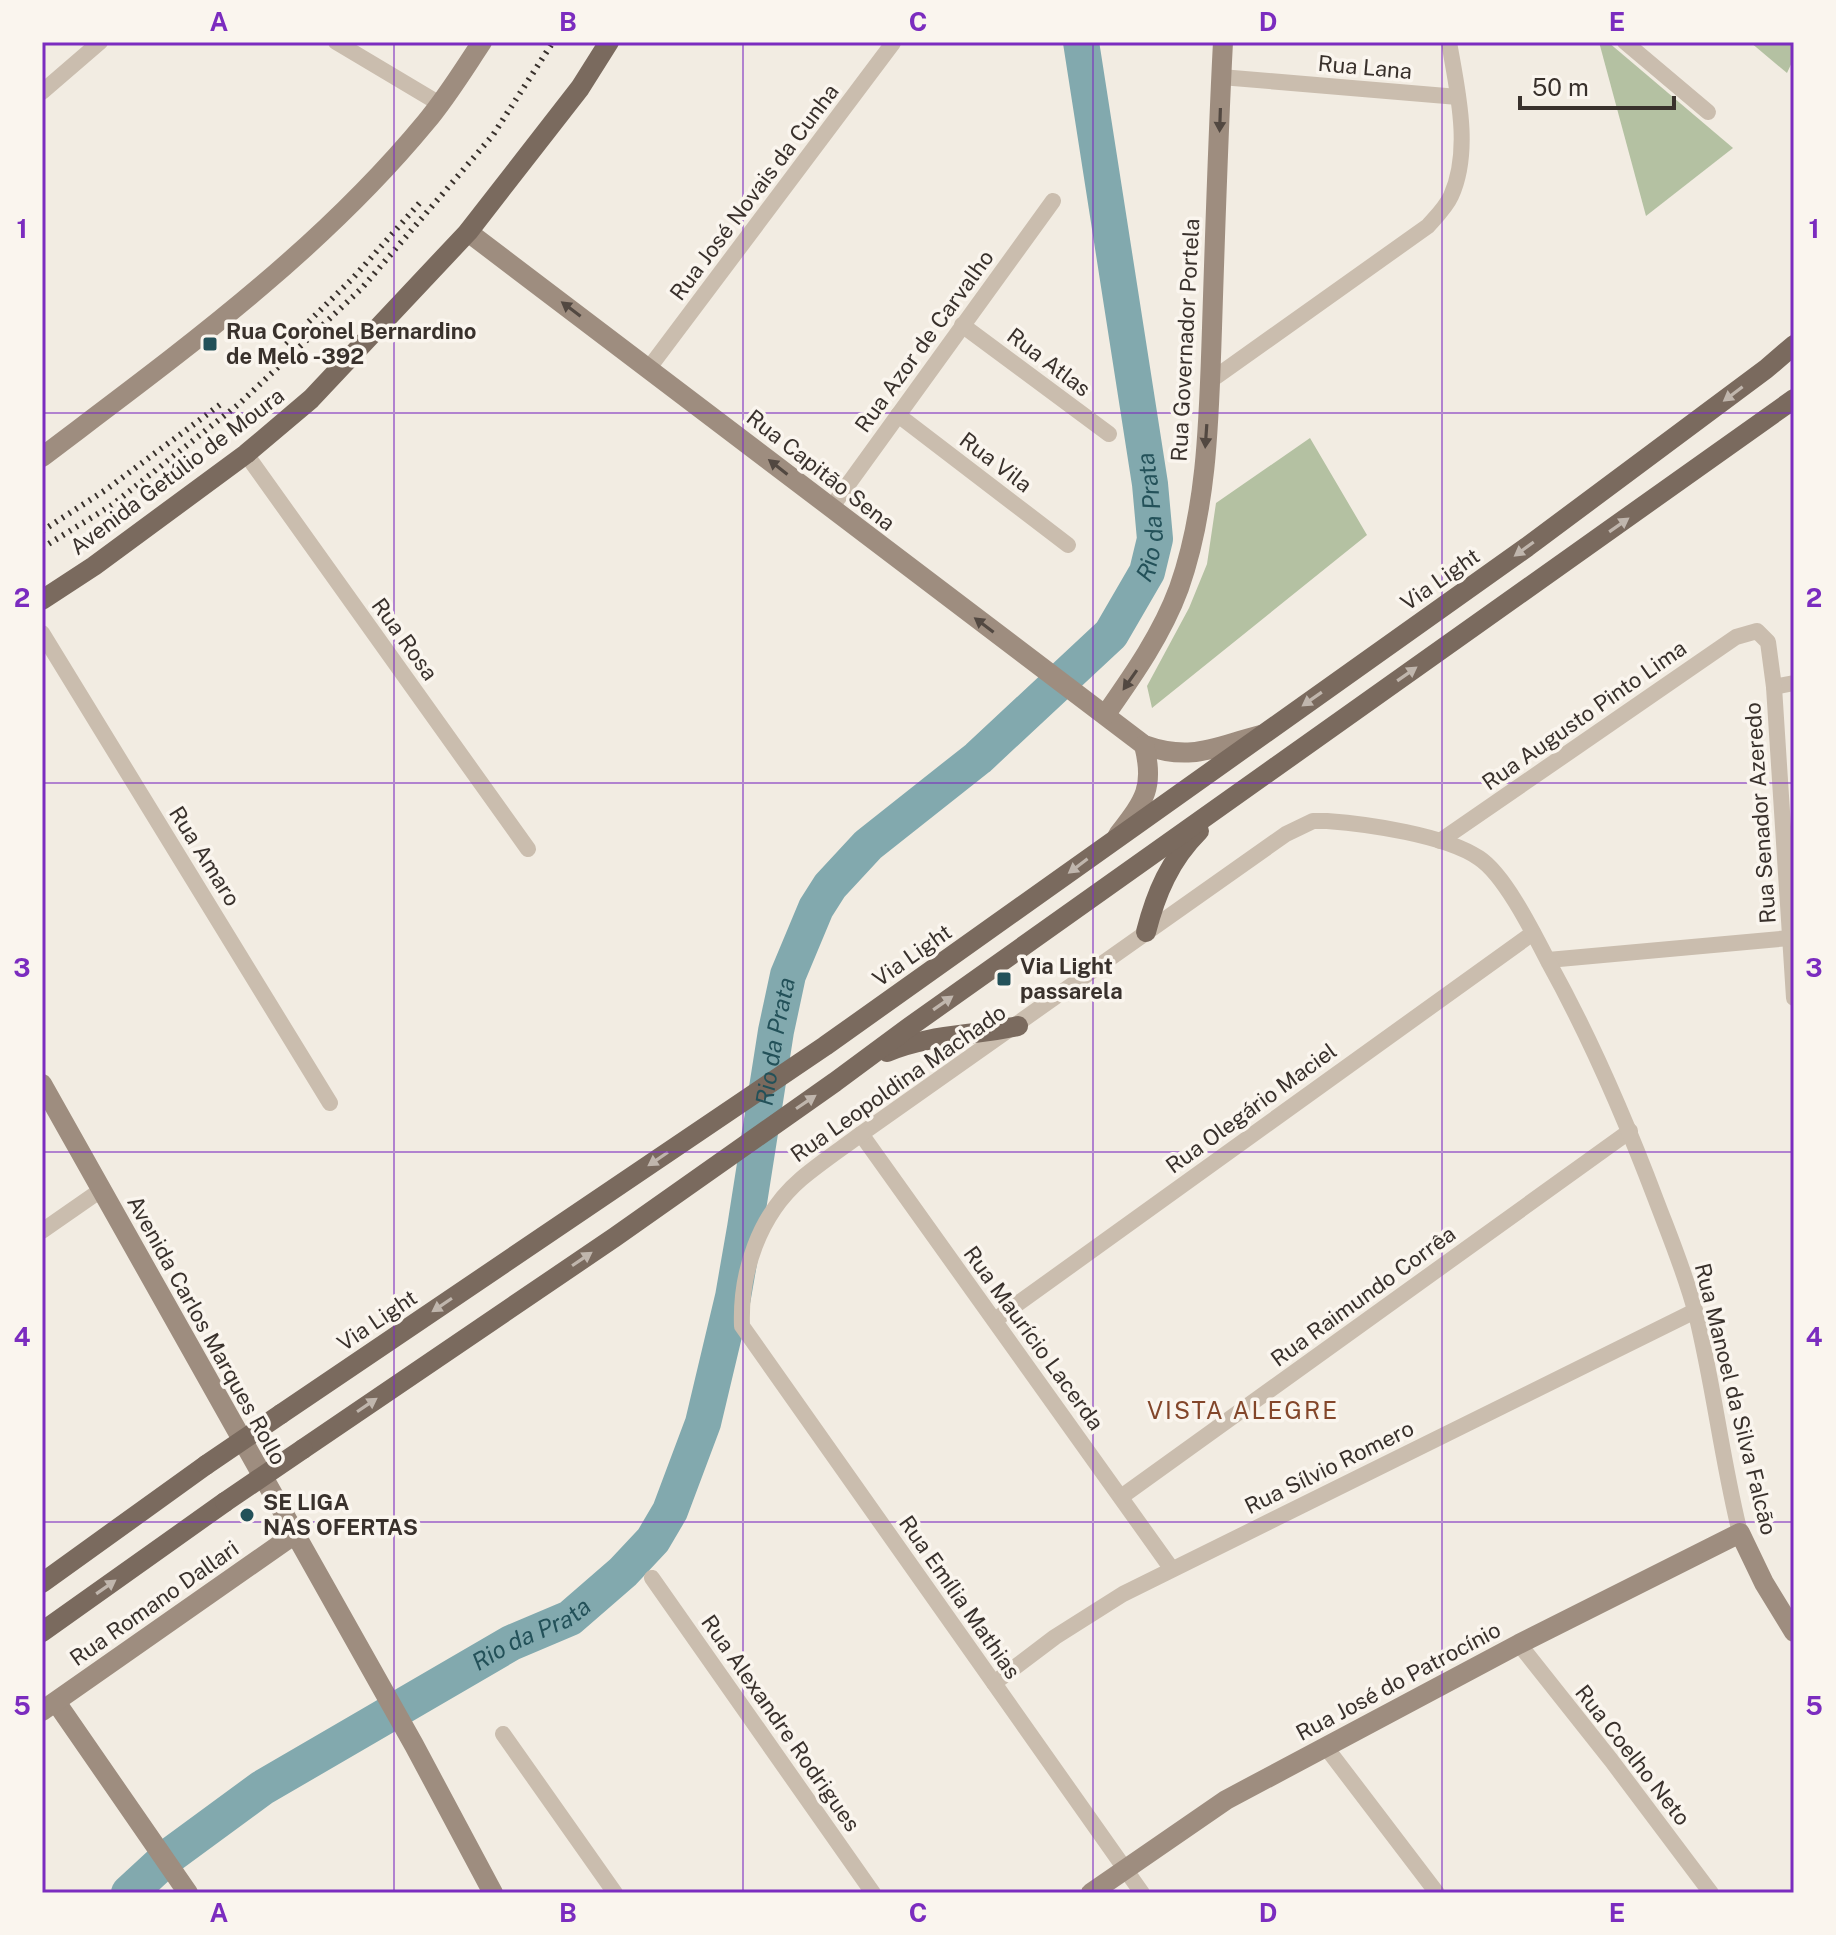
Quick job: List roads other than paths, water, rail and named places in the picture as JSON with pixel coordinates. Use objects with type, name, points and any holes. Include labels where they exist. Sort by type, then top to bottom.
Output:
[{"type":"main road","name":"Avenida Getúlio de Moura","points":[[42,600],[94,566],[246,454],[311,399],[468,232],[580,88],[609,42]]},
{"type":"main road","name":"Via Light","points":[[42,1583],[206,1465],[825,1046],[1527,547],[1794,345]]},
{"type":"main road","points":[[42,1632],[225,1502],[615,1237],[1794,399]]},
{"type":"main road","points":[[1146,932],[1156,894],[1169,869],[1187,843],[1232,798]]},
{"type":"main road","points":[[862,1063],[926,1038],[987,1033],[1018,1026]]},
{"type":"street","points":[[42,91],[100,42]]},
{"type":"street","points":[[336,42],[440,104]]},
{"type":"street","points":[[42,457],[215,325],[307,247],[424,124],[482,42]]},
{"type":"street","name":"Rua Governador Portela","points":[[1098,708],[1147,655],[1165,621],[1194,539],[1210,381],[1223,42]]},
{"type":"street","points":[[1210,381],[1428,226],[1440,213],[1451,196],[1461,144],[1458,97],[1449,42]]},
{"type":"street","points":[[1625,42],[1708,112]]},
{"type":"street","name":"Rua José Novais da Cunha","points":[[649,368],[893,43]]},
{"type":"street","name":"Rua Lana","points":[[1221,77],[1458,97]]},
{"type":"street","name":"Rua Azor de Carvalho","points":[[831,508],[1053,201]]},
{"type":"street","name":"Rua Capitão Sena","points":[[468,232],[1144,745],[1167,753],[1184,754],[1261,735]]},
{"type":"street","name":"Rua Atlas","points":[[962,325],[1109,434]]},
{"type":"street","name":"Rua Vila","points":[[898,415],[1068,545]]},
{"type":"street","name":"Rua Rosa","points":[[246,454],[528,849]]},
{"type":"street","name":"Rua Augusto Pinto Lima","points":[[1440,841],[1720,648],[1749,631],[1757,631]]},
{"type":"street","name":"Rua Senador Azeredo","points":[[1757,631],[1768,642],[1774,687],[1794,998]]},
{"type":"street","name":"Rua Amaro","points":[[42,633],[330,1103]]},
{"type":"street","points":[[1774,687],[1794,683]]},
{"type":"street","points":[[1117,837],[1146,796],[1150,766],[1144,745]]},
{"type":"street","name":"Rua Manoel da Silva Falcão","points":[[1313,821],[1349,823],[1440,841],[1467,851],[1489,866],[1533,933],[1574,1008],[1630,1131],[1695,1311],[1740,1533],[1764,1583],[1794,1632]]},
{"type":"street","name":"Rua Leopoldina Machado","points":[[742,1326],[741,1296],[761,1230],[784,1195],[800,1179],[1286,834],[1313,821]]},
{"type":"street","name":"Rua Olegário Maciel","points":[[995,1320],[1533,933]]},
{"type":"street","points":[[1548,960],[1790,938]]},
{"type":"street","name":"Avenida Carlos Marques Rollo","points":[[42,1084],[414,1745],[493,1893]]},
{"type":"street","name":"Rua Raimundo Corrêa","points":[[1121,1497],[1630,1131]]},
{"type":"street","name":"Rua Maurício Lacerda","points":[[861,1134],[1171,1568]]},
{"type":"street","points":[[42,1231],[101,1190]]},
{"type":"street","name":"Rua Sílvio Romero","points":[[994,1683],[1055,1637],[1171,1568],[1695,1311]]},
{"type":"street","name":"Rua Emília Mathias","points":[[742,1326],[1142,1893]]},
{"type":"street","name":"Rua José do Patrocínio","points":[[1091,1893],[1226,1800],[1519,1644],[1740,1533]]},
{"type":"street","name":"Rua Romano Dallari","points":[[49,1706],[295,1534]]},
{"type":"street","name":"Rua Alexandre Rodrigues","points":[[652,1578],[873,1893]]},
{"type":"street","name":"Rua Coelho Neto","points":[[1519,1644],[1711,1893]]},
{"type":"street","points":[[49,1706],[152,1841],[179,1885]]},
{"type":"street","points":[[503,1734],[615,1893]]},
{"type":"street","points":[[1325,1746],[1437,1893]]},
{"type":"waterway","name":"Rio da Prata","points":[[129,1893],[168,1857],[262,1788],[511,1643],[570,1618],[623,1572],[653,1540],[670,1511],[703,1423],[733,1297],[776,1031],[788,975],[816,908],[830,886],[868,845],[978,758],[1111,634],[1147,572],[1155,539],[1150,484],[1081,42]]},
{"type":"railway","points":[[42,548],[112,505],[239,404],[362,288],[493,135],[553,42]]},
{"type":"railway","points":[[286,344],[354,277],[423,199]]},
{"type":"railway","points":[[42,531],[107,489],[221,404]]},
{"type":"place","name":"Rua Coronel Bernardino de Melo -392","points":[[210,344]]},
{"type":"place","name":"Via Light passarela","points":[[1004,979]]},
{"type":"place","name":"SE LIGA NAS OFERTAS","points":[[247,1515]]},
{"type":"district","name":"VISTA ALEGRE","points":[[1243,1411]]}]
